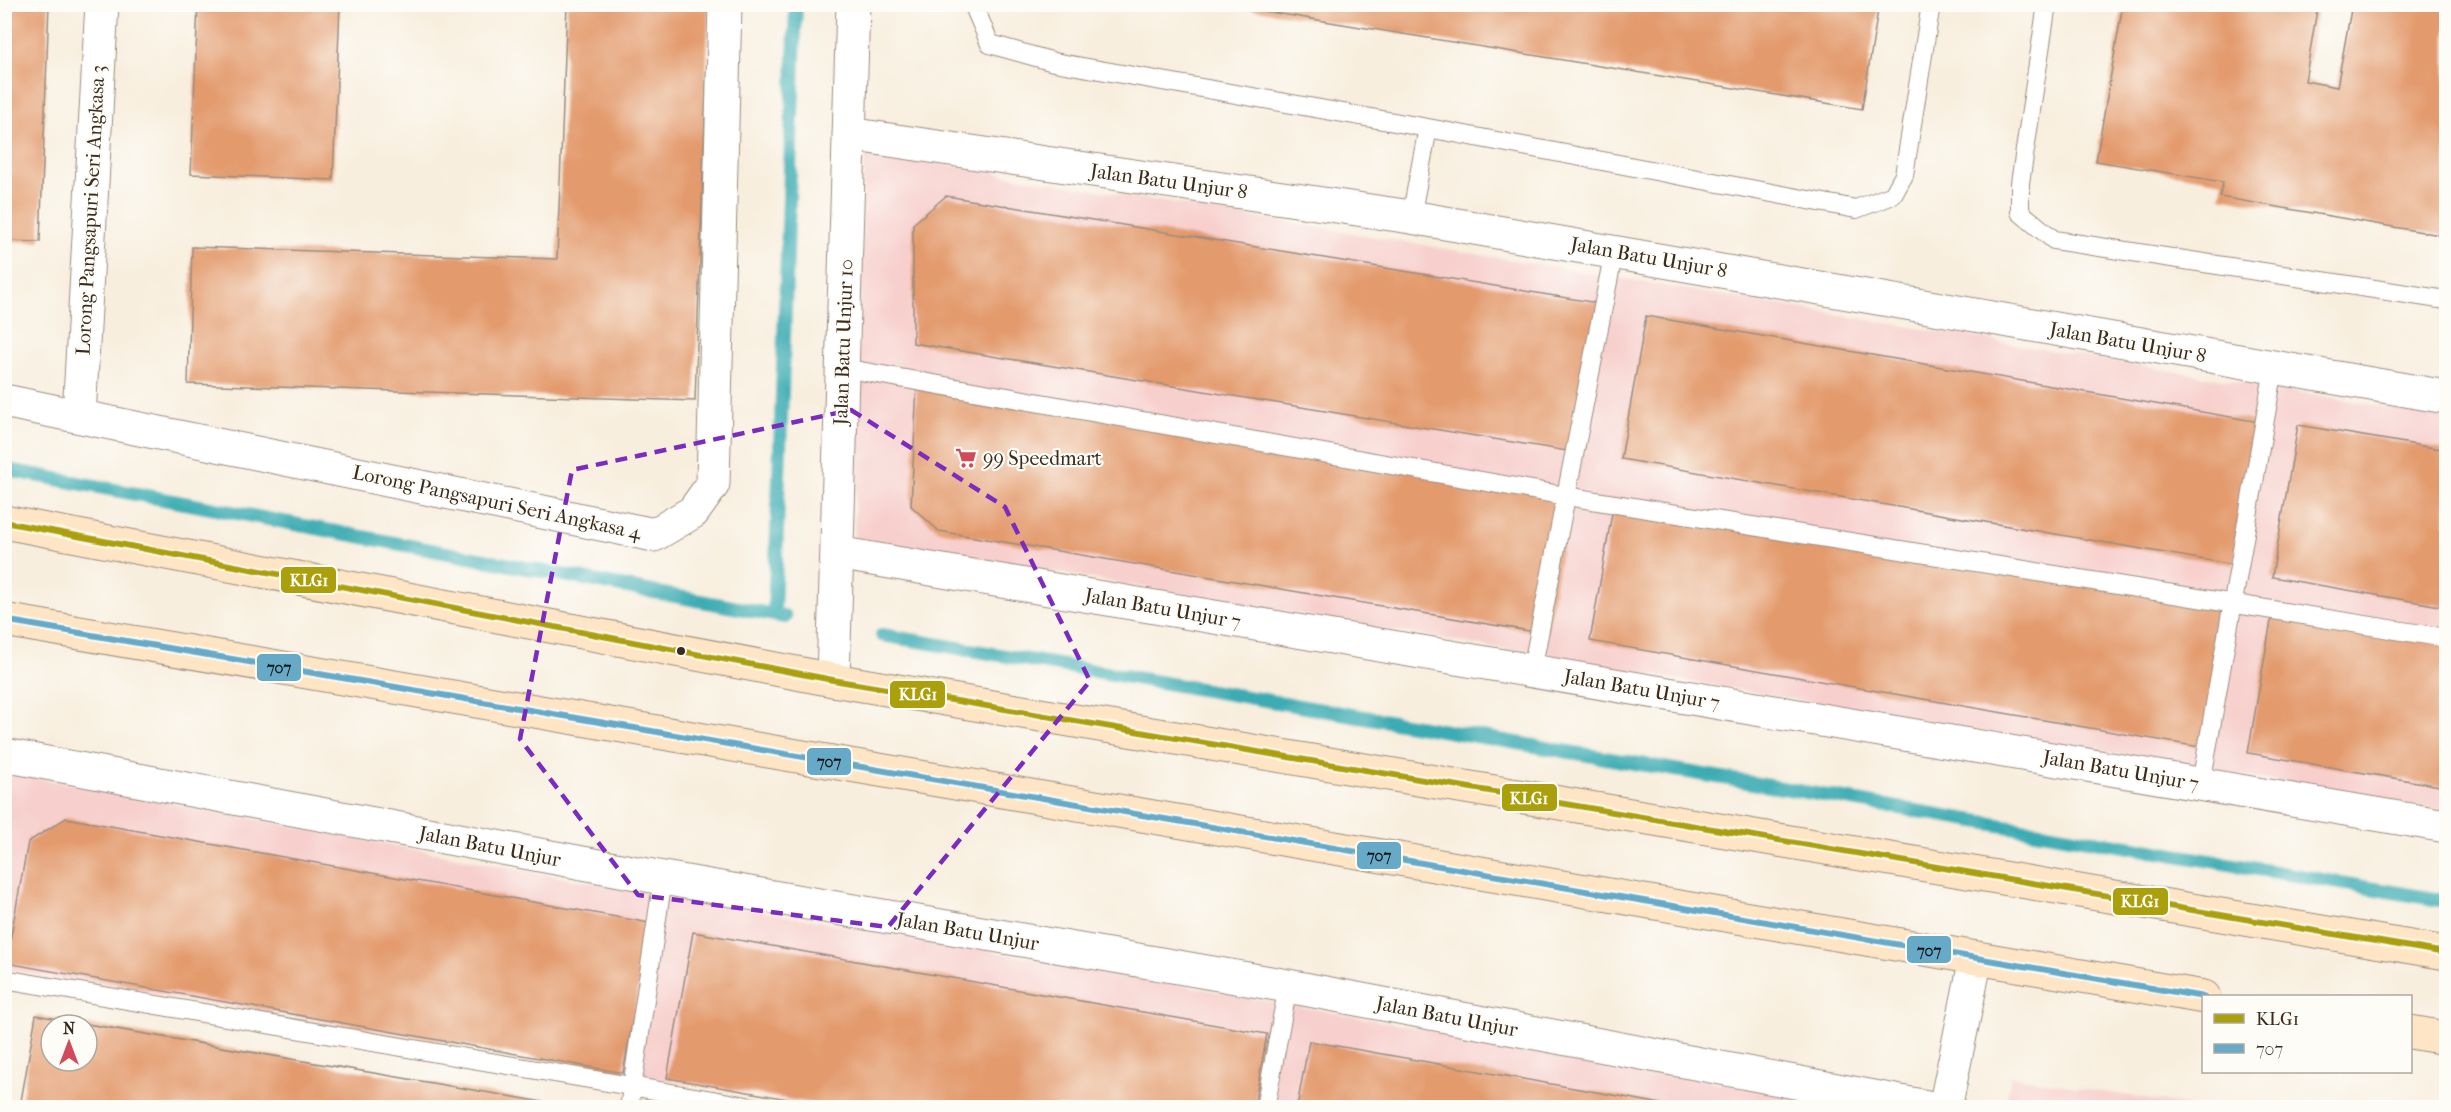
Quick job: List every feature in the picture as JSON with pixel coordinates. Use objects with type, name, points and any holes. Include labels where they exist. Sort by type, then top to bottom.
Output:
[{"type":"main road","points":[[4,522],[833,680],[2446,953]]},
{"type":"main road","points":[[4,620],[2202,997]]},
{"type":"main road","points":[[2412,1032],[2446,1038]]},
{"type":"street","name":"Lorong Pangsapuri Seri Angkasa 3","points":[[79,416],[102,4]]},
{"type":"street","name":"Lorong Pangsapuri Seri Angkasa 4","points":[[4,401],[654,535],[693,512],[712,484],[725,4]]},
{"type":"street","name":"Jalan Batu Unjur 10","points":[[833,680],[853,4]]},
{"type":"street","name":"Jalan Batu Unjur 8","points":[[849,134],[1411,217],[2446,397]]},
{"type":"street","name":"Jalan Batu Unjur 7","points":[[837,553],[2446,826]]},
{"type":"street","name":"Jalan Batu Unjur","points":[[4,755],[663,878],[1288,986],[1932,1107]]},
{"type":"street","points":[[1946,1107],[1976,958]]},
{"type":"lane","points":[[973,4],[990,44],[1043,59],[1428,128],[1856,209],[1893,195],[1904,175],[1931,4]]},
{"type":"lane","points":[[2047,4],[2020,183],[2020,212],[2054,240],[2446,300]]},
{"type":"lane","points":[[1411,217],[1428,128]]},
{"type":"lane","points":[[1532,670],[1614,251]]},
{"type":"lane","points":[[843,368],[1566,496],[2446,639]]},
{"type":"lane","points":[[2201,784],[2274,368]]},
{"type":"lane","points":[[629,1107],[663,878]]},
{"type":"lane","points":[[4,979],[759,1107]]},
{"type":"lane","points":[[1265,1107],[1288,986]]},
{"type":"highlighted area","points":[[851,410],[1005,507],[1090,681],[888,927],[638,895],[520,739],[572,470]]},
{"type":"shaded area","points":[[864,151],[2446,417],[2446,811],[854,538]]},
{"type":"shaded area","points":[[4,771],[560,877],[1078,966],[1850,1107],[825,1107],[5,969]]},
{"type":"shaded area","points":[[2011,1076],[2194,1107],[2005,1107]]},
{"type":"building","points":[[4,4],[49,4],[40,242],[4,241]]},
{"type":"building","points":[[198,4],[340,4],[333,180],[191,174]]},
{"type":"building","points":[[567,4],[709,4],[695,401],[188,384],[192,247],[557,259]]},
{"type":"building","points":[[1220,4],[1879,4],[1862,109]]},
{"type":"building","points":[[2123,4],[2318,4],[2305,81],[2337,87],[2352,4],[2446,4],[2446,236],[2220,197],[2223,182],[2096,161]]},
{"type":"building","points":[[946,196],[1604,304],[1579,453],[913,343],[913,224]]},
{"type":"building","points":[[1646,316],[2260,422],[2234,565],[1621,459]]},
{"type":"building","points":[[917,385],[1571,493],[1547,634],[939,531],[911,506]]},
{"type":"building","points":[[2298,425],[2446,450],[2446,607],[2272,577]]},
{"type":"building","points":[[1614,501],[2230,607],[2205,748],[1590,641]]},
{"type":"building","points":[[2272,615],[2446,644],[2446,787],[2248,753]]},
{"type":"building","points":[[66,818],[650,923],[623,1073],[6,963],[28,842]]},
{"type":"building","points":[[693,932],[1267,1034],[1254,1107],[834,1107],[667,1078]]},
{"type":"building","points":[[36,1015],[39,1016],[39,1073],[99,1073],[99,1026],[572,1107],[20,1107]]},
{"type":"building","points":[[1309,1041],[1619,1096],[1676,1107],[1297,1107]]},
{"type":"waterway","points":[[774,615],[796,4]]},
{"type":"waterway","points":[[4,469],[785,617]]},
{"type":"waterway","points":[[882,635],[2446,901]]},
{"type":"transit line","name":"KLG1","points":[[4,522],[833,680],[2446,953]]},
{"type":"transit line","name":"707","points":[[4,620],[2202,997]]},
{"type":"place","name":"99 Speedmart","points":[[966,458]]}]
